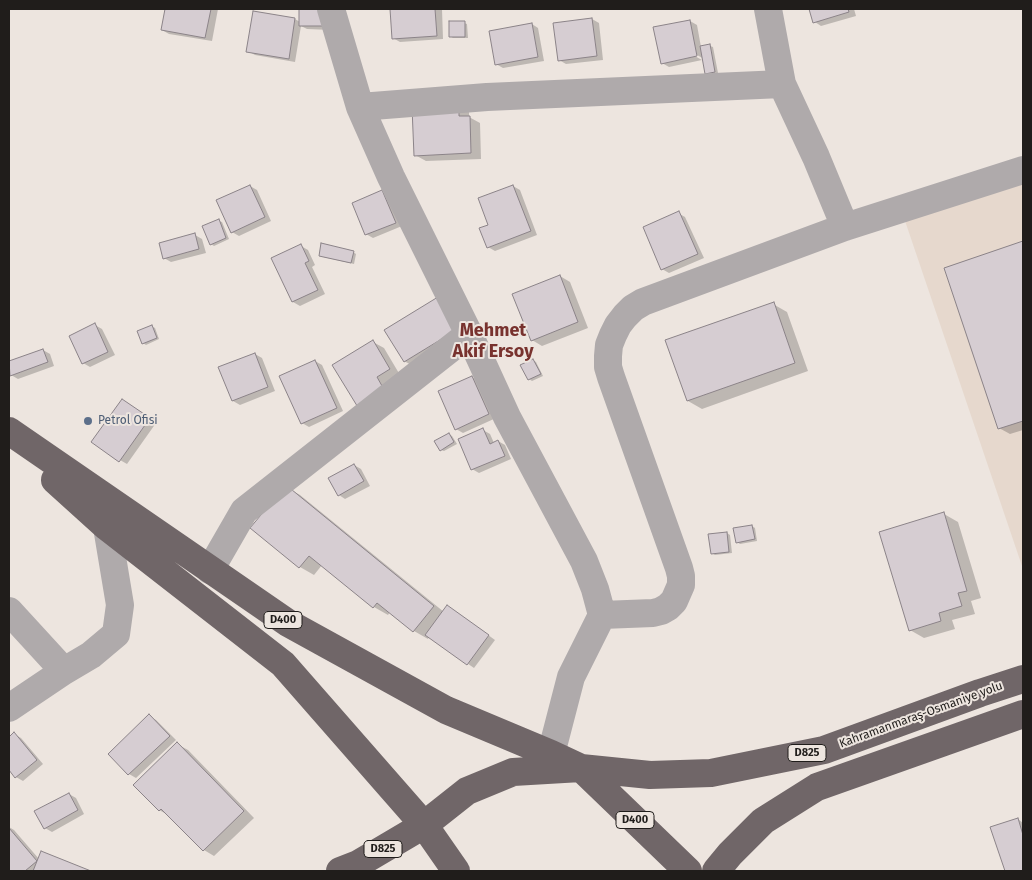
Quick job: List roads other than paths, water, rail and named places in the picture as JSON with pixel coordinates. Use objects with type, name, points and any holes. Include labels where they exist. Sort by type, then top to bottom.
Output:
[{"type":"highway","name":"D400","points":[[9,431],[288,623],[446,710],[581,768],[688,871]]},
{"type":"highway","name":"D400","points":[[9,439],[107,527],[283,664],[424,824],[456,871]]},
{"type":"highway","name":"Kahramanmaraş-Osmaniye yolu","points":[[340,871],[358,864],[424,824],[467,791],[513,772],[581,768],[650,775],[711,773],[824,750],[1023,679]]},
{"type":"highway","points":[[716,871],[763,821],[817,787],[1023,714]]},
{"type":"street","points":[[331,9],[360,107],[391,177],[469,334],[507,417],[584,562],[595,589],[602,615],[571,677],[551,754]]},
{"type":"street","points":[[768,9],[782,84],[816,157],[845,227]]},
{"type":"street","points":[[360,107],[486,97],[782,84]]},
{"type":"street","points":[[602,615],[654,613],[661,611],[674,601],[681,585],[679,568],[608,367],[609,345],[618,325],[633,308],[643,302],[845,227],[1023,170]]},
{"type":"street","points":[[210,570],[244,511],[469,334]]},
{"type":"street","points":[[9,708],[91,655],[116,634],[120,605],[107,527]]},
{"type":"street","points":[[9,611],[64,671]]},
{"type":"place","name":"Petrol Ofisi","points":[[88,421]]},
{"type":"district","name":"Mehmet Akif Ersoy","points":[[493,341]]}]
